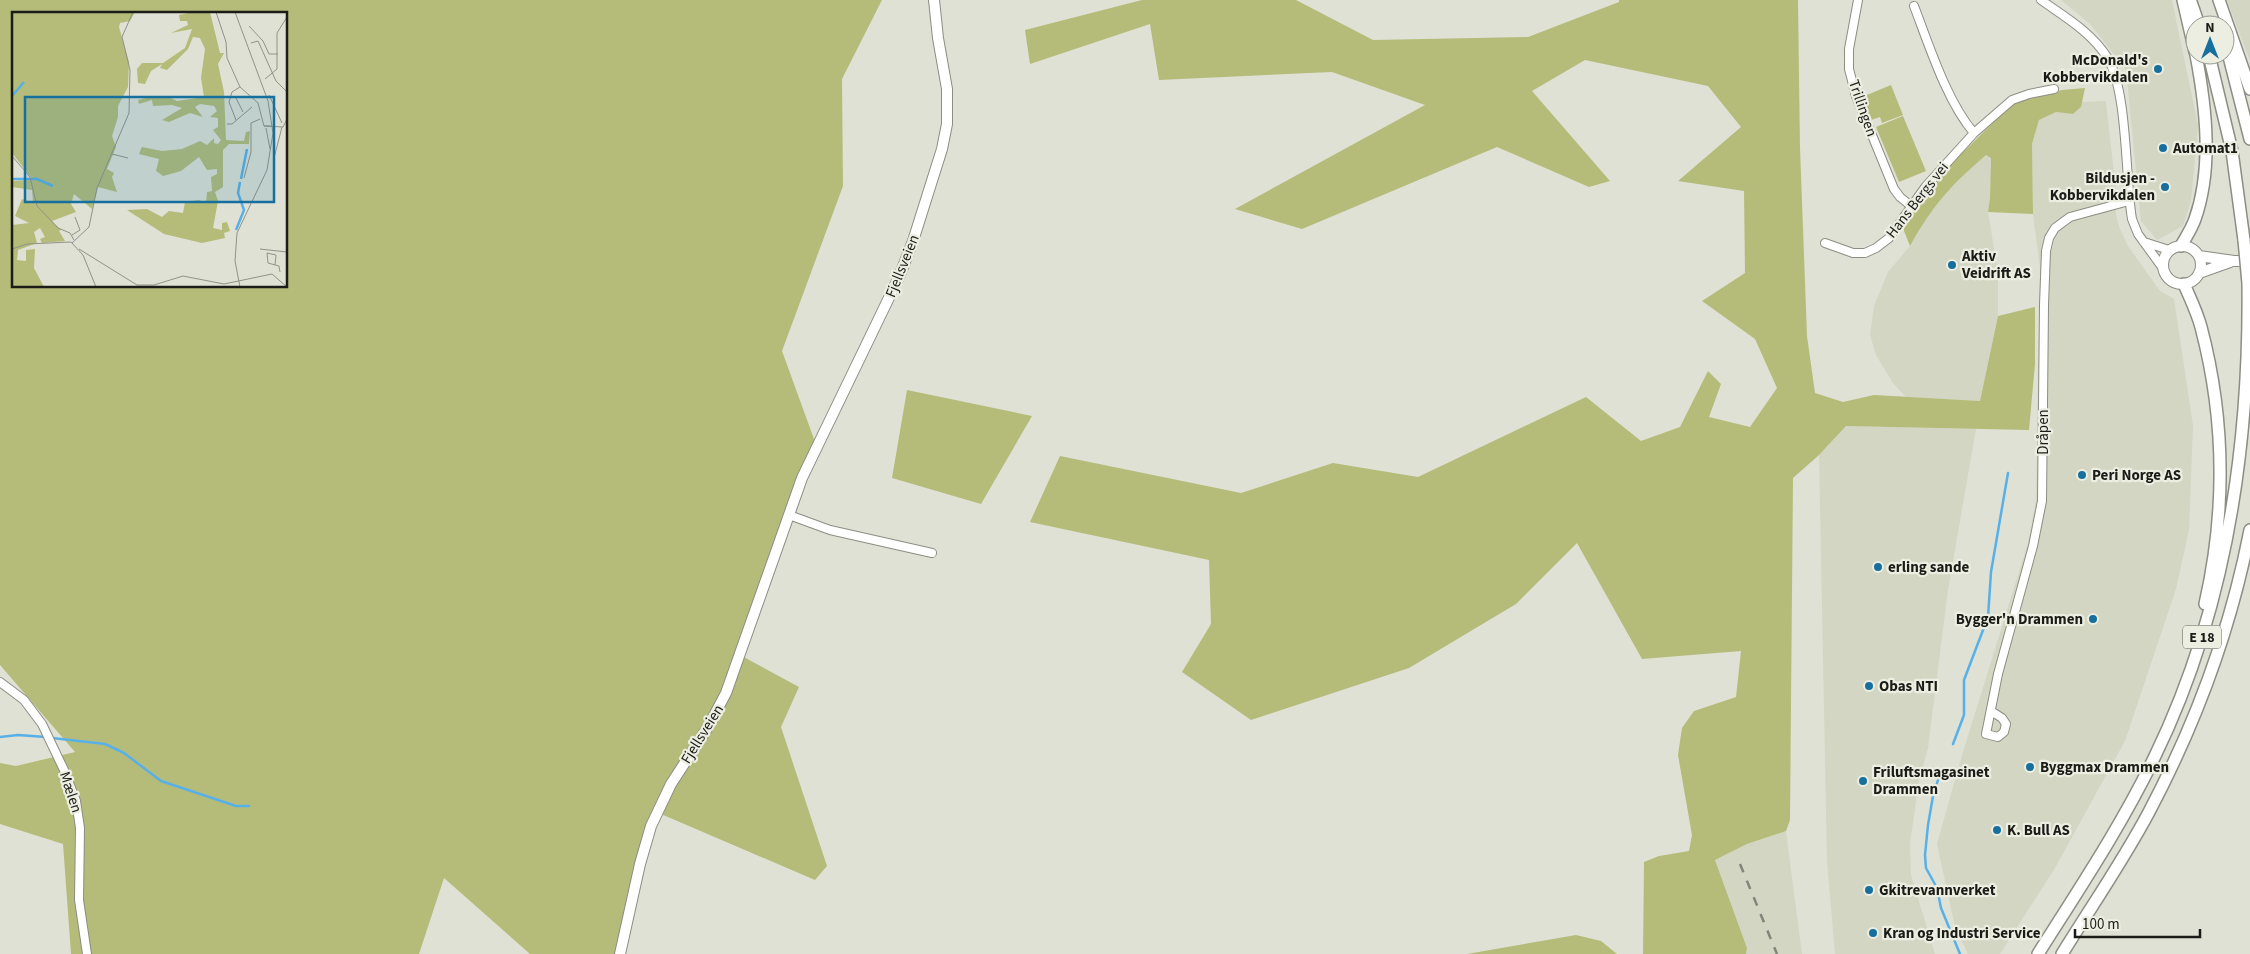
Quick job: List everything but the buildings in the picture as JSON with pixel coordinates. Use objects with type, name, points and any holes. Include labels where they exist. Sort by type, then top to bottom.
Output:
[{"type":"highway","points":[[2183,0],[2186,15]]},
{"type":"highway","points":[[2190,0],[2195,15]]},
{"type":"highway","points":[[2212,0],[2217,15]]},
{"type":"highway","points":[[2219,0],[2250,89]]},
{"type":"highway","points":[[2181,246],[2195,220],[2203,189],[2206,157],[2206,133],[2197,65]]},
{"type":"highway","name":"E 18","points":[[2038,954],[2113,836],[2156,754],[2185,684],[2219,580],[2237,490],[2248,386],[2248,283],[2232,151],[2211,65]]},
{"type":"highway","points":[[2231,65],[2250,139]]},
{"type":"highway","points":[[2184,284],[2200,325],[2207,352],[2215,398],[2220,460],[2219,513],[2214,556],[2205,602],[2188,656],[2185,684]]},
{"type":"highway","name":"E 18","points":[[2062,954],[2129,846],[2170,769],[2204,690],[2223,636],[2250,530]]},
{"type":"highway","points":[[2238,582],[2250,561]]},
{"type":"main road","name":"Fjellsveien","points":[[620,954],[640,864],[651,826],[671,784],[708,727],[726,692],[802,478],[899,277],[942,149],[947,124],[948,102],[934,0]]},
{"type":"main road","points":[[2181,246],[2193,249],[2199,256],[2201,266],[2199,273],[2193,280],[2184,284],[2170,280],[2162,267],[2164,258],[2169,250],[2181,246]]},
{"type":"main road","points":[[2199,256],[2234,261],[2250,260]]},
{"type":"main road","points":[[2199,273],[2234,261]]},
{"type":"street","name":"Trillingen","points":[[1858,0],[1849,49],[1849,69],[1856,96],[1890,180],[1900,197],[1911,206]]},
{"type":"street","points":[[2041,0],[2091,38],[2108,59],[2119,93],[2129,201],[2134,224],[2162,267]]},
{"type":"street","points":[[1914,6],[1950,94],[1965,122],[1974,133]]},
{"type":"street","name":"Hans Bergs vei","points":[[1825,243],[1853,253],[1871,251],[1889,238],[1926,186],[1974,133],[2012,100],[2054,88]]},
{"type":"street","name":"Dråpen","points":[[1991,711],[1998,674],[2033,546],[2042,501],[2044,305],[2046,251],[2049,238],[2061,222],[2070,217],[2129,201]]},
{"type":"street","points":[[2144,242],[2169,250]]},
{"type":"street","points":[[788,515],[830,530],[932,552]]},
{"type":"street","name":"Mælen","points":[[0,682],[24,700],[42,724],[64,770],[76,802],[80,828],[79,900],[87,954]]},
{"type":"shaded area","points":[[2061,0],[2172,0],[2198,125],[2191,201],[2183,226],[2157,240],[2141,221],[2126,70],[2090,24]]},
{"type":"shaded area","points":[[2227,0],[2250,0],[2250,61],[2235,21],[2235,15],[2233,15]]},
{"type":"shaded area","points":[[2106,101],[2116,191],[2116,215],[2120,229],[2128,246],[2160,291],[2174,299],[2193,426],[2189,530],[2176,589],[2125,741],[2055,868],[2000,954],[1968,954],[1955,927],[1937,844],[1962,755],[2028,543],[2036,500],[2040,268],[2033,214],[2032,144],[2039,120],[2056,112],[2073,114],[2081,107],[2081,102]]},
{"type":"shaded area","points":[[1986,155],[1991,157],[1988,212],[1998,272],[1998,316],[1980,401],[1906,397],[1893,383],[1876,355],[1870,335],[1874,306],[1888,272],[1910,246],[1929,212],[1955,181]]},
{"type":"shaded area","points":[[1846,426],[1976,429],[1948,590],[1928,748],[1919,780],[1910,844],[1911,875],[1935,954],[1835,954],[1827,861],[1819,455]]},
{"type":"shaded area","points":[[1786,831],[1802,954],[1746,954],[1747,948],[1715,860],[1747,844]]},
{"type":"green space","points":[[0,0],[882,0],[842,79],[843,186],[782,351],[818,450],[779,540],[742,656],[799,687],[781,727],[827,866],[815,880],[654,811],[618,954],[530,954],[444,878],[419,954],[71,954],[63,844],[0,824],[0,763],[16,766],[75,752],[0,665]]},
{"type":"green space","points":[[1142,0],[1296,0],[1373,40],[1528,37],[1619,2],[1619,0],[1798,0],[1800,148],[1807,336],[1815,393],[1843,402],[1874,395],[1980,401],[1998,316],[2035,307],[2035,364],[2029,430],[1846,426],[1819,455],[1793,478],[1790,820],[1786,831],[1747,844],[1715,860],[1747,948],[1746,954],[1643,954],[1644,862],[1659,856],[1689,851],[1692,835],[1678,755],[1682,728],[1694,711],[1736,697],[1741,651],[1642,659],[1577,543],[1516,604],[1409,668],[1251,720],[1182,672],[1211,624],[1209,560],[1030,522],[1060,456],[1241,493],[1333,463],[1418,477],[1586,397],[1641,441],[1680,427],[1708,371],[1721,384],[1709,417],[1750,427],[1777,388],[1755,339],[1702,301],[1745,273],[1744,191],[1678,181],[1741,127],[1708,86],[1585,60],[1532,91],[1610,181],[1589,187],[1497,147],[1302,229],[1235,209],[1425,105],[1332,72],[1159,80],[1150,24],[1030,64],[1025,30]]},
{"type":"green space","points":[[1891,85],[1903,115],[1882,123],[1880,117],[1871,120],[1862,97]]},
{"type":"green space","points":[[2085,88],[2081,107],[2073,114],[2056,112],[2039,120],[2032,144],[2033,214],[1988,212],[1991,158],[1986,155],[1943,197],[1910,246],[1904,226],[1944,171],[2013,103],[2062,90]]},
{"type":"green space","points":[[1903,116],[1926,171],[1899,182],[1876,127]]},
{"type":"green space","points":[[907,390],[1032,416],[981,504],[892,478]]},
{"type":"green space","points":[[1576,935],[1601,941],[1617,954],[1467,954]]},
{"type":"waterway","points":[[1953,744],[1964,715],[1964,680],[1988,617],[1991,572],[2008,473]]},
{"type":"waterway","points":[[0,737],[18,735],[46,737]]},
{"type":"waterway","points":[[52,738],[105,744],[124,753],[161,781],[236,806],[249,806]]},
{"type":"waterway","points":[[1941,770],[1933,796],[1928,825],[1925,855],[1926,868],[1937,888],[1941,908],[1960,954]]},
{"type":"railway","points":[[1740,864],[1777,954]]},
{"type":"place","name":"McDonald's Kobbervikdalen","points":[[2158,69]]},
{"type":"place","name":"Automat1","points":[[2163,148]]},
{"type":"place","name":"Bildusjen - Kobbervikdalen","points":[[2165,187]]},
{"type":"place","name":"Aktiv Veidrift AS","points":[[1952,265]]},
{"type":"place","name":"Peri Norge AS","points":[[2082,475]]},
{"type":"place","name":"erling sande","points":[[1878,567]]},
{"type":"place","name":"Bygger'n Drammen","points":[[2093,619]]},
{"type":"place","name":"Obas NTI","points":[[1869,686]]},
{"type":"place","name":"Byggmax Drammen","points":[[2030,767]]},
{"type":"place","name":"Friluftsmagasinet Drammen","points":[[1863,781]]},
{"type":"place","name":"K. Bull AS","points":[[1997,830]]},
{"type":"place","name":"Gkitrevannverket","points":[[1869,890]]},
{"type":"place","name":"Kran og Industri Service","points":[[1873,933]]}]
